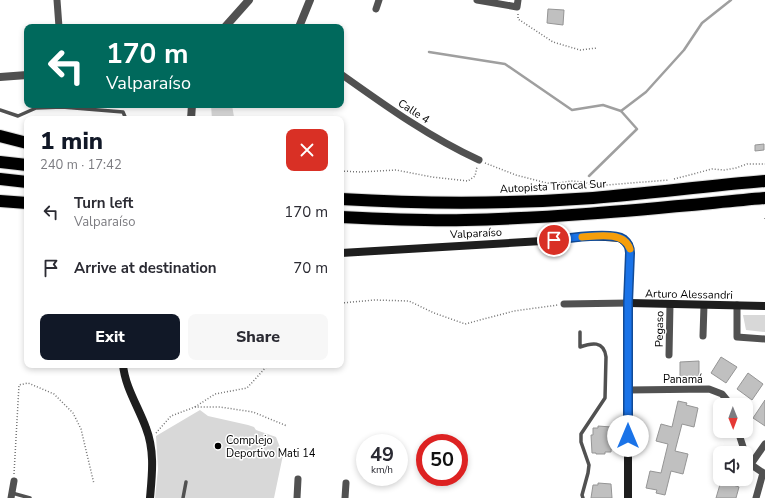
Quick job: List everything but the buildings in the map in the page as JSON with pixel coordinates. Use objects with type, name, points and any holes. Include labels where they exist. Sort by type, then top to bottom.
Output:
[{"type":"highway","points":[[0,136],[24,142]]},
{"type":"highway","points":[[0,162],[24,166]]},
{"type":"highway","points":[[0,179],[24,182]]},
{"type":"highway","name":"Autopista Troncal Sur","points":[[344,199],[454,203],[594,198],[765,181]]},
{"type":"highway","points":[[344,217],[437,220],[551,216],[765,198]]},
{"type":"highway","points":[[3,202],[24,203]]},
{"type":"main road","name":"Valparaíso","points":[[344,253],[542,241],[591,236],[612,236],[624,240],[630,249],[628,303]]},
{"type":"main road","name":"Arturo Alessandri","points":[[628,303],[765,306]]},
{"type":"main road","points":[[628,303],[628,498]]},
{"type":"main road","points":[[124,368],[127,380],[147,429],[150,441],[153,466],[150,498]]},
{"type":"street","points":[[57,0],[59,24]]},
{"type":"street","points":[[300,24],[310,0]]},
{"type":"street","points":[[376,9],[379,0]]},
{"type":"street","points":[[477,0],[517,4]]},
{"type":"street","points":[[227,24],[245,2]]},
{"type":"street","points":[[0,77],[24,75]]},
{"type":"street","name":"Calle 4","points":[[344,76],[406,120],[456,150],[479,160]]},
{"type":"street","name":"Arturo Alessandri","points":[[564,304],[628,303]]},
{"type":"street","name":"Pegaso","points":[[669,355],[670,304]]},
{"type":"street","points":[[703,336],[704,305]]},
{"type":"street","points":[[738,305],[737,337],[765,339]]},
{"type":"street","name":"Panamá","points":[[628,390],[709,389],[722,394],[725,398]]},
{"type":"street","points":[[753,461],[765,444]]},
{"type":"street","points":[[753,465],[764,473],[756,498]]},
{"type":"street","points":[[296,498],[298,480]]},
{"type":"street","points":[[11,496],[14,481]]},
{"type":"street","points":[[345,498],[346,483]]},
{"type":"lane","points":[[0,110],[18,116],[36,108]]},
{"type":"lane","points":[[74,108],[123,112],[125,116]]},
{"type":"lane","points":[[580,332],[580,347],[590,343],[598,344],[605,352],[606,357],[605,398],[581,434],[581,442],[589,466],[582,498]]},
{"type":"lane","points":[[183,498],[186,482]]},
{"type":"lane","points":[[11,496],[30,498]]},
{"type":"path","points":[[517,4],[518,19],[553,42],[580,50],[597,48]]},
{"type":"path","points":[[344,171],[396,170],[432,177],[468,181],[475,176],[479,160],[516,175],[543,182],[552,184],[571,180],[584,182],[594,186],[674,180],[712,168],[724,170],[747,164],[765,164]]},
{"type":"path","points":[[344,303],[375,300],[409,301],[434,313],[465,324],[514,311],[564,304]]},
{"type":"path","points":[[150,441],[171,416],[195,407],[216,394],[247,388],[265,368]]},
{"type":"path","points":[[14,481],[19,385],[28,383],[54,394],[73,413],[81,429],[94,484]]},
{"type":"path","points":[[195,407],[220,407],[253,412],[287,426]]},
{"type":"shaded area","points":[[211,108],[232,108],[234,116],[212,116]]},
{"type":"shaded area","points":[[743,315],[765,315],[765,332],[746,330]]},
{"type":"shaded area","name":"Complejo Deportivo Mati 14","points":[[200,410],[208,416],[248,425],[254,427],[256,430],[276,437],[283,455],[274,498],[155,498],[158,469],[156,436]]},
{"type":"waterway","points":[[621,111],[646,92],[684,50],[702,23],[731,0]]},
{"type":"waterway","points":[[429,52],[505,64],[572,110],[603,105],[621,111],[637,129],[589,176]]},
{"type":"slow traffic","points":[[582,237],[591,236],[620,238],[629,245],[630,249]]},
{"type":"place","name":"Complejo Deportivo Mati 14","points":[[218,446]]},
{"type":"route","points":[[554,240],[591,236],[616,237],[624,240],[629,245],[628,436]]}]
